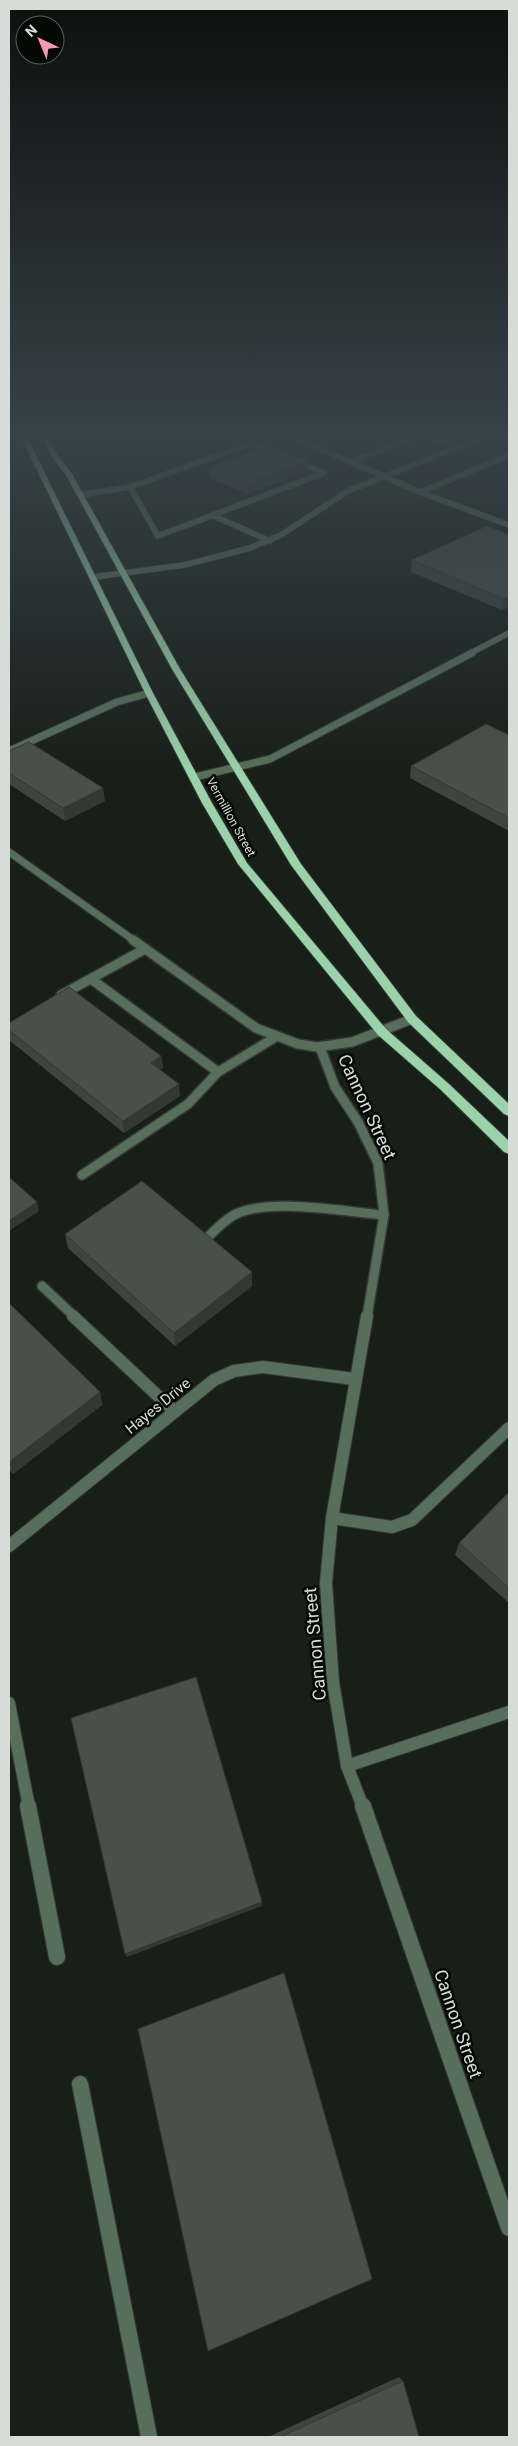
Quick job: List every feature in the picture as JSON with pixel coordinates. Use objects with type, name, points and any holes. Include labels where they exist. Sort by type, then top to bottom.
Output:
[{"type":"highway","name":"Vermillion Street","points":[[79,547],[150,693],[195,777],[206,803],[243,864],[382,1032],[445,1086],[509,1149]]},
{"type":"highway","name":"Vermillion Street","points":[[110,547],[176,669],[296,865],[412,1019],[509,1111]]},
{"type":"street","points":[[94,577],[200,562],[250,547]]},
{"type":"street","points":[[195,777],[270,759],[509,633]]},
{"type":"street","points":[[9,751],[116,702],[150,693]]},
{"type":"street","name":"Cannon Street","points":[[9,852],[256,1028],[274,1038],[294,1045],[320,1047],[347,1045],[412,1019]]},
{"type":"street","points":[[49,1002],[145,949]]},
{"type":"street","points":[[91,979],[218,1072]]},
{"type":"street","points":[[82,1175],[188,1104],[218,1072],[274,1038]]},
{"type":"street","name":"Cannon Street","points":[[320,1047],[335,1087],[358,1122],[378,1163],[384,1216],[354,1379],[332,1518],[326,1583],[333,1682],[347,1766],[373,1831],[509,2228]]},
{"type":"street","points":[[210,1234],[235,1214],[254,1208],[276,1207],[384,1216]]},
{"type":"street","points":[[42,1286],[175,1412]]},
{"type":"street","name":"Hayes Drive","points":[[9,1546],[214,1380],[234,1371],[263,1367],[354,1379]]},
{"type":"street","points":[[332,1518],[392,1527],[412,1520],[509,1428]]},
{"type":"street","points":[[9,1703],[57,1957]]},
{"type":"street","points":[[347,1766],[509,1712]]},
{"type":"street","points":[[80,2084],[149,2437]]},
{"type":"building","points":[[440,547],[509,547],[509,596],[504,599],[412,560]]},
{"type":"building","points":[[486,724],[509,735],[509,818],[411,766]]},
{"type":"building","points":[[29,742],[103,788],[63,808],[9,773],[9,751]]},
{"type":"building","points":[[69,987],[161,1056],[151,1063],[179,1084],[123,1121],[9,1030],[9,1023]]},
{"type":"building","points":[[9,1177],[37,1202],[9,1221]]},
{"type":"building","points":[[142,1181],[252,1272],[174,1333],[65,1234]]},
{"type":"building","points":[[9,1303],[100,1392],[9,1462]]},
{"type":"building","points":[[509,1492],[509,1588],[459,1543]]},
{"type":"building","points":[[196,1677],[262,1902],[125,1954],[71,1718]]},
{"type":"building","points":[[284,1973],[372,2279],[208,2351],[138,2029]]},
{"type":"building","points":[[403,2381],[419,2437],[280,2437]]}]
